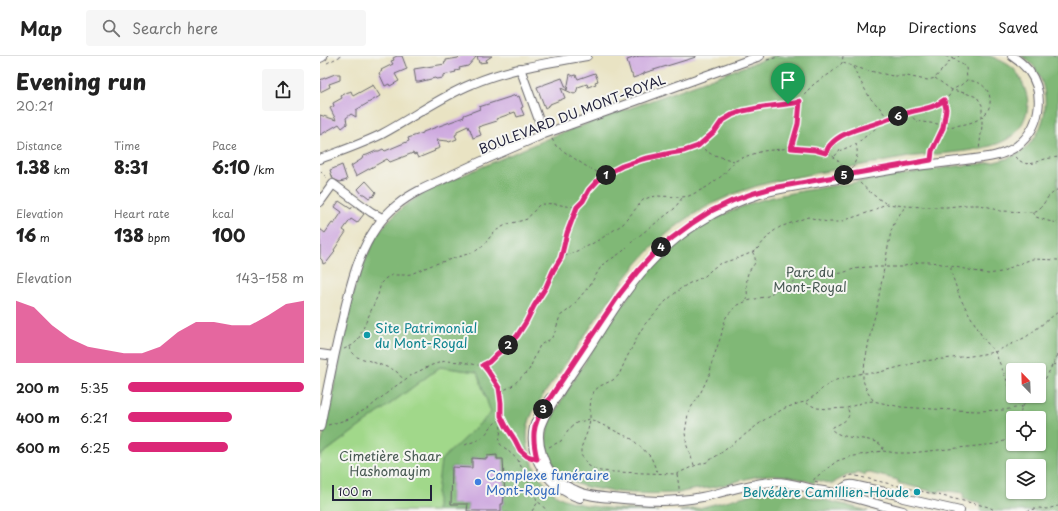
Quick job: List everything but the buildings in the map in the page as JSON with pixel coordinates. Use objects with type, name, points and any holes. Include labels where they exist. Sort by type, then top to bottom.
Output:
[{"type":"street","points":[[320,159],[376,137],[450,94],[473,83],[495,75],[532,65],[587,56]]},
{"type":"street","name":"BOULEVARD DU MONT-ROYAL","points":[[323,426],[334,356],[350,285],[365,246],[382,218],[396,205],[418,191],[501,152],[547,136],[739,60],[760,56]]},
{"type":"street","points":[[903,511],[838,494],[792,484],[775,482],[739,487],[701,497],[677,500],[641,500],[594,495],[574,490],[558,480],[550,472],[541,450],[539,435],[540,426],[551,405],[626,292],[645,268],[668,245],[687,230],[718,212],[754,196],[776,190],[931,160],[998,151],[1012,144],[1024,132],[1030,122],[1034,110],[1034,98],[1026,74],[1004,56]]},
{"type":"street","points":[[889,511],[784,486],[753,488],[703,500],[675,504],[637,505],[593,501],[574,496],[557,487],[543,472],[537,459],[533,443],[536,422],[541,412],[628,283],[638,271],[657,250],[672,238],[718,208],[741,198],[772,188],[851,175],[992,156],[1009,151],[1020,143],[1031,130],[1037,118],[1039,107],[1038,93],[1032,77],[1026,68],[1012,56]]},
{"type":"street","points":[[520,68],[547,136]]},
{"type":"street","points":[[320,202],[333,184],[371,212],[382,218]]},
{"type":"street","points":[[320,354],[334,356]]},
{"type":"street","points":[[838,494],[842,488],[853,485],[960,511]]},
{"type":"path","points":[[323,59],[341,56]]},
{"type":"path","points":[[791,148],[798,124],[800,101],[815,83],[831,73],[842,63],[842,56]]},
{"type":"path","points":[[945,56],[954,59],[966,67],[967,80]]},
{"type":"path","points":[[842,63],[893,76],[907,76],[920,80],[928,80],[935,78],[950,61],[959,56]]},
{"type":"path","points":[[1052,56],[1058,60]]},
{"type":"path","points":[[852,66],[870,98],[888,119]]},
{"type":"path","points":[[935,78],[952,90],[976,97],[982,105],[982,126],[978,149],[979,154]]},
{"type":"path","points":[[826,153],[830,145],[838,138],[866,126],[908,112],[938,105],[952,90],[967,80]]},
{"type":"path","points":[[908,112],[916,121],[938,124],[943,128],[969,124],[982,117],[988,111],[990,95],[985,88],[977,82],[967,80]]},
{"type":"path","points":[[931,160],[932,151],[943,128],[946,109],[944,100]]},
{"type":"path","points":[[323,426],[349,419],[370,407],[403,380],[432,364],[445,361],[483,365],[489,362],[507,346],[517,336],[526,322],[561,258],[567,233],[577,207],[583,201],[589,190],[601,177],[622,166],[643,159],[684,151],[698,146],[715,131],[722,121],[732,115],[743,111],[800,101]]},
{"type":"path","points":[[834,157],[839,151],[856,144],[876,128],[877,123]]},
{"type":"path","points":[[547,136],[556,146],[597,172],[601,177]]},
{"type":"path","points":[[851,175],[858,152],[856,144]]},
{"type":"path","points":[[698,146],[711,154],[735,161]]},
{"type":"path","points":[[561,258],[588,246],[623,224],[643,200],[657,196],[689,196],[707,187],[723,175],[735,161],[763,151],[791,148],[815,150],[826,153],[834,157],[872,194],[886,204]]},
{"type":"path","points":[[1009,151],[1017,159],[1028,164],[1034,164],[1043,160],[1058,157]]},
{"type":"path","points":[[320,171],[333,184]]},
{"type":"path","points":[[1058,189],[1048,197],[1038,210],[1033,212],[1000,211],[990,207],[966,205],[947,207],[886,204],[873,212],[839,222],[827,222],[808,217],[780,227],[771,233],[753,252],[719,264],[705,276],[680,289],[659,308],[645,324],[619,375],[594,391],[591,399],[588,430],[581,448],[581,456],[590,466],[600,471],[676,474],[707,462],[722,453],[764,420],[785,408],[805,402],[836,380],[863,373],[876,373],[923,361],[995,352],[1026,338],[1058,312]]},
{"type":"path","points":[[500,392],[512,386],[529,370],[540,345],[551,339],[560,316],[570,309],[590,285],[602,265],[622,252],[635,239],[674,209],[682,197]]},
{"type":"path","points":[[342,350],[353,345],[358,340],[378,295],[381,283],[386,278],[392,275],[411,274],[432,265],[474,252],[483,246],[494,232],[500,228],[508,224],[521,222],[527,219],[539,204],[552,203],[577,207]]},
{"type":"path","points":[[873,401],[865,386],[863,373],[891,231],[896,219],[906,206]]},
{"type":"path","points":[[1033,212],[1036,217],[1058,223]]},
{"type":"path","points":[[747,301],[747,277],[750,269],[755,263],[756,258],[753,252]]},
{"type":"path","points":[[694,466],[687,446],[685,433],[688,414],[710,373],[726,317],[736,306],[747,301],[768,296],[796,280],[812,279],[866,267],[901,267],[919,262],[932,262],[988,274],[1001,272],[1032,259],[1058,260]]},
{"type":"path","points":[[951,266],[950,272],[960,298],[983,338],[995,352],[1006,378]]},
{"type":"path","points":[[350,346],[351,351],[357,357],[392,369],[397,372],[403,380]]},
{"type":"path","points":[[1046,379],[1052,364],[1058,355]]},
{"type":"path","points":[[1052,364],[1058,366]]},
{"type":"path","points":[[483,365],[496,382],[500,392],[501,429],[499,442],[501,446],[518,460],[538,502],[547,511]]},
{"type":"path","points":[[805,402],[817,408],[837,409],[873,401],[901,407],[932,409],[977,411],[1022,408]]},
{"type":"path","points":[[1018,403],[1022,408]]},
{"type":"path","points":[[1021,411],[1026,403]]},
{"type":"path","points":[[846,408],[849,412],[847,420],[833,427],[832,430],[843,436],[873,441],[883,447],[882,451]]},
{"type":"path","points":[[501,416],[520,450],[527,456],[537,459]]},
{"type":"path","points":[[541,450],[561,441],[568,430],[576,423],[590,419],[632,440],[651,457],[658,473]]},
{"type":"path","points":[[465,445],[479,440],[492,425],[500,420]]},
{"type":"path","points":[[814,481],[815,478],[837,461],[849,457],[882,451],[910,453],[996,444],[1006,439]]},
{"type":"path","points":[[676,474],[679,493]]},
{"type":"path","points":[[532,511],[538,502]]},
{"type":"path","points":[[981,506],[989,507],[996,511]]},
{"type":"path","points":[[1027,511],[1039,508],[1047,509],[1058,506]]},
{"type":"green space","points":[[773,56],[990,56],[1008,65],[1018,74],[1027,94],[1028,108],[1021,126],[1012,136],[1003,142],[977,149],[909,157],[756,186],[706,207],[683,221],[653,246],[628,275],[541,398],[530,419],[527,439],[529,452],[536,471],[548,487],[558,496],[579,504],[621,509],[659,511],[501,511],[501,504],[503,504],[504,500],[500,496],[505,496],[503,459],[497,459],[497,455],[488,456],[487,459],[472,458],[472,468],[452,467],[451,504],[468,504],[467,511],[437,511],[437,493],[441,460],[491,413],[477,372],[440,367],[320,456],[351,300],[356,284],[370,249],[379,232],[403,207],[422,194],[438,186],[551,137]]},
{"type":"green space","name":"Parc du Mont-Royal","points":[[1021,56],[1058,56],[1058,511],[980,511],[981,503],[963,499],[964,493],[940,490],[939,493],[898,483],[898,480],[866,472],[865,475],[856,473],[855,475],[848,475],[831,484],[816,480],[814,483],[798,478],[769,475],[679,493],[650,494],[603,490],[576,484],[558,470],[549,455],[546,439],[552,417],[591,352],[629,296],[650,270],[674,247],[703,226],[748,204],[800,191],[949,167],[994,162],[1019,153],[1035,136],[1041,126],[1044,115],[1044,92],[1036,70],[1030,62]]},
{"type":"green space","name":"Cimetière Shaar Hashomayim","points":[[440,367],[477,372],[525,505],[579,511],[320,511],[320,456]]},
{"type":"green space","points":[[770,492],[808,496],[868,511],[680,511],[699,508],[753,494]]},
{"type":"place","name":"Site Patrimonial du Mont-Royal","points":[[367,335]]},
{"type":"place","name":"Complexe funéraire Mont-Royal","points":[[478,482]]},
{"type":"place","name":"Belvédère Camillien-Houde","points":[[917,492]]},
{"type":"route","points":[[944,100],[946,109],[943,128],[932,151],[931,160],[792,183],[758,191],[711,211],[657,250],[619,295],[544,407],[538,417],[533,435],[533,443],[537,459],[527,456],[520,450],[501,416],[501,397],[499,388],[483,365],[489,362],[517,336],[526,322],[561,258],[567,233],[577,207],[583,201],[589,190],[601,177],[622,166],[643,159],[684,151],[698,146],[715,131],[722,121],[732,115],[763,107],[788,104],[800,101],[798,124],[791,148],[815,150],[826,153],[830,145],[838,138],[866,126],[905,113],[931,108],[944,100]]}]
